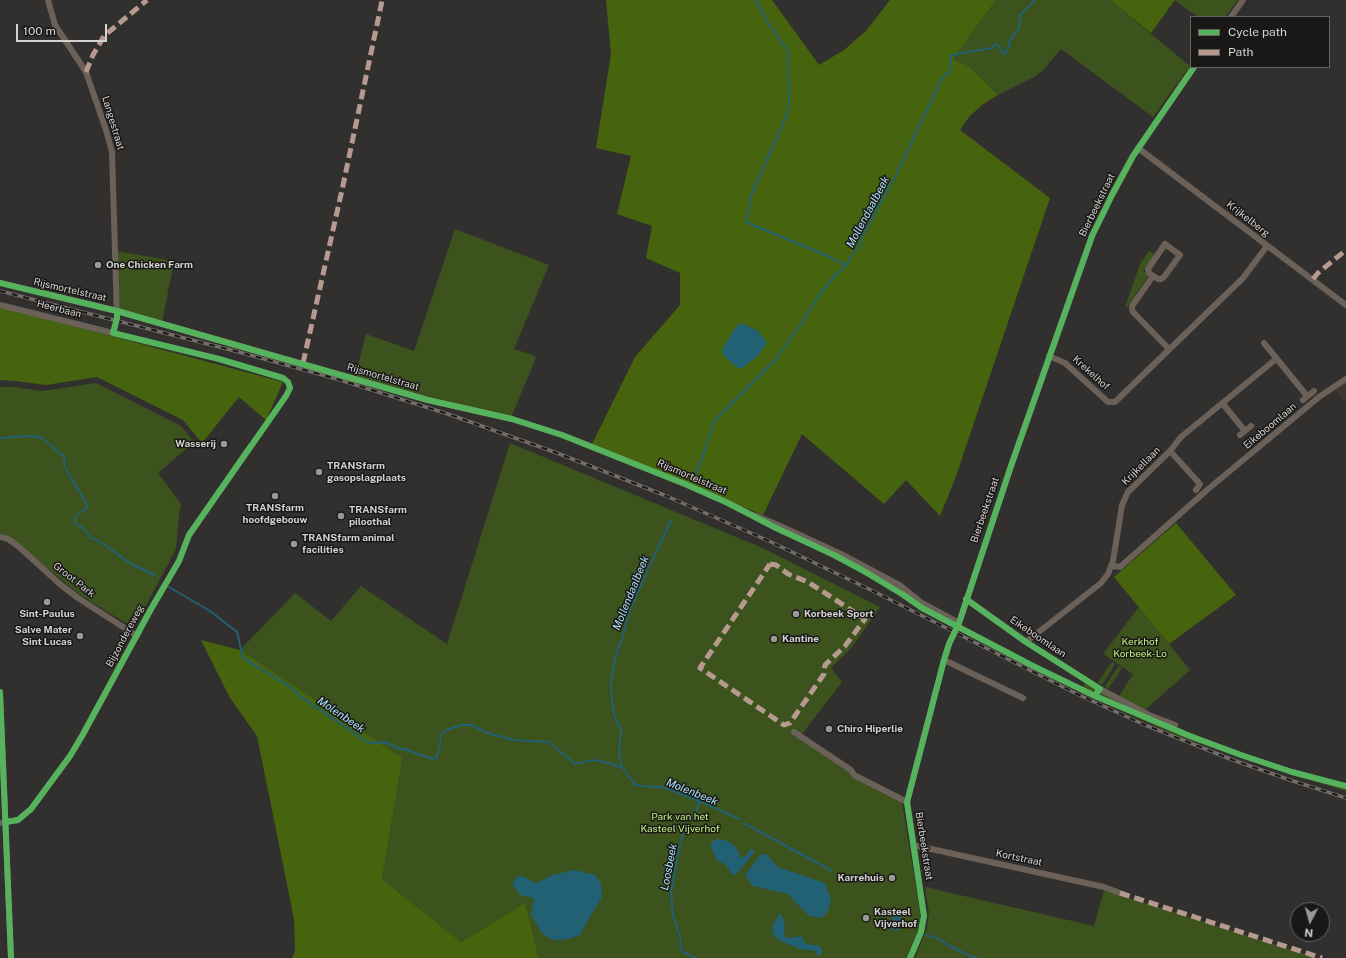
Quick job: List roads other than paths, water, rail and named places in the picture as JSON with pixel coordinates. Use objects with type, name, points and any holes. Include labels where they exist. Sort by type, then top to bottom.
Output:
[{"type":"street","name":"Langestraat","points":[[48,0],[54,25],[86,72],[112,152],[117,315]]},
{"type":"street","points":[[1232,16],[1243,0]]},
{"type":"street","name":"Bierbeekstraat","points":[[910,958],[921,932],[924,916],[907,802],[949,644],[959,622],[1010,466],[1092,236],[1112,195],[1138,148],[1193,68]]},
{"type":"street","name":"Krijkelberg","points":[[1138,148],[1346,305]]},
{"type":"street","points":[[1165,244],[1180,255],[1164,277],[1161,279],[1153,276],[1149,273],[1148,269],[1165,244]]},
{"type":"street","name":"Krekelhof","points":[[1049,356],[1065,363],[1108,402],[1113,403],[1117,401],[1243,278],[1267,246]]},
{"type":"street","points":[[1153,276],[1132,306],[1132,309],[1133,312],[1169,349]]},
{"type":"street","name":"Rijsmortelstraat","points":[[0,284],[428,400],[512,419],[562,435],[685,484],[841,554],[901,586],[922,603],[959,622]]},
{"type":"street","name":"Heerbaan","points":[[0,305],[113,334],[115,327]]},
{"type":"street","points":[[1264,343],[1305,398],[1314,391]]},
{"type":"street","name":"Krijkellaan","points":[[1112,566],[1122,505],[1128,492],[1170,451],[1181,437],[1276,359]]},
{"type":"street","name":"Eikeboomlaan","points":[[1026,642],[1101,583],[1112,566],[1120,567],[1319,397],[1346,378]]},
{"type":"street","points":[[1222,404],[1243,433],[1251,426]]},
{"type":"street","name":"Bijzondereweg","points":[[3,823],[18,820],[31,809],[70,756],[151,609],[180,561],[189,535],[250,447]]},
{"type":"street","name":"Krijkellaan","points":[[1170,451],[1200,484],[1196,490]]},
{"type":"street","name":"Groot Park","points":[[0,537],[18,546],[61,585],[78,598],[137,636]]},
{"type":"street","name":"Eikeboomlaan","points":[[966,599],[1026,642],[1100,689],[1149,715],[1175,725]]},
{"type":"street","points":[[944,660],[1023,698]]},
{"type":"street","points":[[0,692],[3,823],[11,958]]},
{"type":"street","name":"Bierbeekstraat","points":[[794,732],[851,770],[854,775],[907,802]]},
{"type":"street","name":"Kortstraat","points":[[913,845],[1104,887],[1120,892]]},
{"type":"water","points":[[740,323],[758,331],[767,343],[758,356],[742,368],[738,368],[727,359],[722,352],[733,331]]},
{"type":"water","points":[[717,839],[731,843],[738,850],[740,858],[746,856],[751,849],[755,851],[736,875],[732,874],[725,864],[717,861],[710,845]]},
{"type":"water","points":[[761,854],[766,854],[778,867],[825,883],[831,899],[828,911],[822,918],[809,916],[788,894],[753,886],[745,875]]},
{"type":"water","points":[[575,870],[595,875],[601,883],[602,897],[580,935],[569,939],[550,939],[540,931],[531,914],[534,900],[532,897],[521,896],[513,885],[513,882],[519,875],[537,883],[552,875]]},
{"type":"water","points":[[779,914],[781,914],[785,925],[784,937],[788,938],[801,936],[806,944],[820,946],[822,951],[821,955],[817,956],[816,951],[799,949],[777,939],[772,932],[773,925]]},
{"type":"water","points":[[894,915],[903,918],[898,931],[889,928]]},
{"type":"waterway","points":[[756,0],[768,23],[788,51],[789,104],[788,111],[781,128],[752,193],[746,222],[828,256],[846,266]]},
{"type":"waterway","name":"Mollendaalbeek","points":[[691,481],[702,459],[714,421],[775,360],[801,324],[819,295],[837,273],[846,266],[849,259],[861,244],[863,235],[896,175],[942,78],[950,71],[951,55],[992,48],[996,44],[999,45],[1002,54],[1004,54],[1009,46],[1010,40],[1019,28],[1020,15],[1035,0]]},
{"type":"waterway","name":"Molenbeek","points":[[0,438],[26,436],[40,437],[63,455],[65,460],[64,466],[87,504],[87,508],[75,518],[75,523],[84,529],[91,538],[99,541],[134,566],[155,575]]},
{"type":"waterway","name":"Mollendaalbeek","points":[[622,767],[619,754],[621,730],[614,715],[612,701],[611,681],[615,657],[622,640],[629,611],[671,520]]},
{"type":"waterway","name":"Molenbeek","points":[[169,587],[210,611],[237,632],[243,658],[290,687],[304,700],[308,701],[313,706],[367,742],[385,742],[400,749],[433,759],[437,757],[441,735],[447,730],[461,725],[472,725],[487,733],[514,740],[549,742],[575,764],[593,760],[623,768],[634,784],[641,786],[663,787],[739,819]]},
{"type":"waterway","name":"Loosbeek","points":[[695,958],[683,952],[680,947],[681,940],[673,915],[671,894],[686,821],[696,815],[699,801]]},
{"type":"waterway","name":"Molenbeek","points":[[744,823],[832,871]]},
{"type":"waterway","name":"Molenbeek","points":[[926,935],[939,939],[970,956],[978,958]]},
{"type":"railway","points":[[0,291],[239,352],[337,379],[448,414],[557,453],[664,495],[769,541],[873,591],[1079,695],[1145,725],[1233,760],[1346,798]]},
{"type":"place","name":"One Chicken Farm","points":[[98,265]]},
{"type":"place","name":"Wasserij","points":[[224,444]]},
{"type":"place","name":"TRANSfarm gasopslagplaats","points":[[319,472]]},
{"type":"place","name":"TRANSfarm hoofdgebouw","points":[[275,496]]},
{"type":"place","name":"TRANSfarm piloothal","points":[[341,516]]},
{"type":"place","name":"TRANSfarm animal facilities","points":[[294,544]]},
{"type":"place","name":"Sint-Paulus","points":[[47,602]]},
{"type":"place","name":"Korbeek Sport","points":[[796,614]]},
{"type":"place","name":"Salve Mater Sint Lucas","points":[[80,636]]},
{"type":"place","name":"Kantine","points":[[774,639]]},
{"type":"place","name":"Chiro Hiperlie","points":[[829,729]]},
{"type":"place","name":"Karrehuis","points":[[892,878]]},
{"type":"place","name":"Kasteel Vijverhof","points":[[866,918]]},
{"type":"park label","name":"Kerkhof Korbeek-Lo","points":[[1140,648]]},
{"type":"park label","name":"Park van het Kasteel Vijverhof","points":[[680,822]]}]
